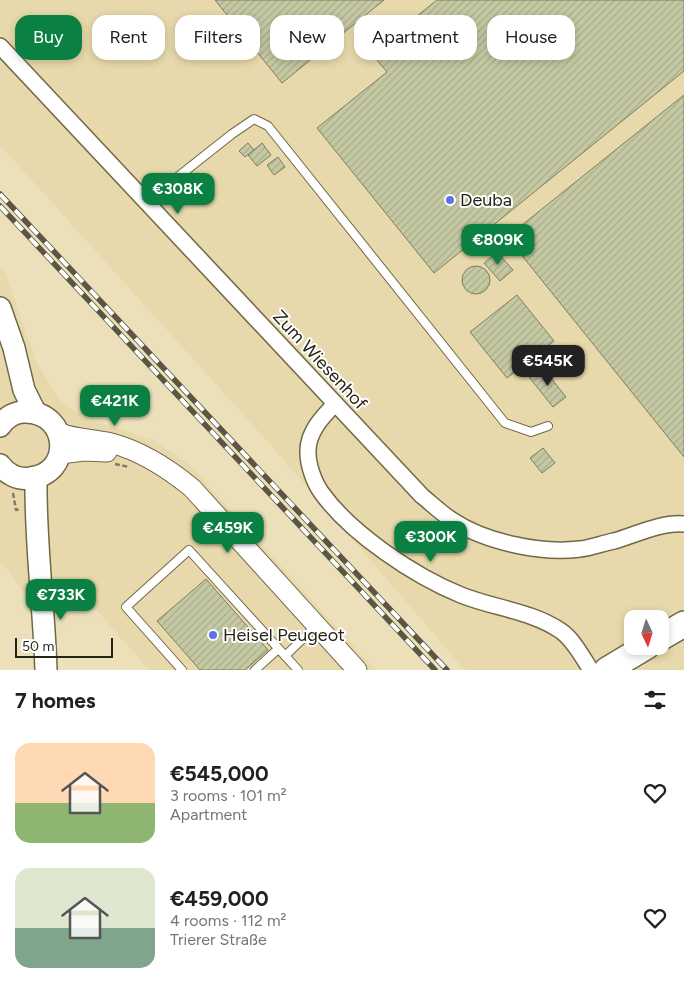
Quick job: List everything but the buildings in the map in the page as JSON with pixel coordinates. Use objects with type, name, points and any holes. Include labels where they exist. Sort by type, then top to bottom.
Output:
[{"type":"main road","points":[[0,308],[14,348],[24,390],[35,412]]},
{"type":"main road","points":[[0,330],[12,396],[6,420]]},
{"type":"main road","points":[[6,420],[23,412],[35,412],[45,416],[53,423],[59,433],[61,443],[57,462],[51,469],[17,473],[39,574],[46,670]]},
{"type":"main road","points":[[669,633],[684,624]]},
{"type":"main road","points":[[607,670],[632,655]]},
{"type":"street","name":"Zum Wiesenhof","points":[[0,46],[422,496],[453,521],[487,537],[513,545],[547,550],[581,549],[653,529],[684,524]]},
{"type":"street","points":[[335,404],[320,419],[313,432],[308,451],[309,464],[319,490],[334,508],[372,543],[430,580],[461,595],[544,621],[562,631],[572,641],[591,670]]},
{"type":"street","points":[[59,433],[70,437],[129,448],[177,476],[192,488],[357,670]]},
{"type":"street","points":[[60,454],[78,451],[101,451],[125,454],[154,463]]},
{"type":"lane","points":[[146,202],[232,134],[254,119],[268,126],[505,423],[531,432],[548,426]]},
{"type":"lane","points":[[182,670],[126,607],[189,550],[298,670]]},
{"type":"lane","points":[[285,656],[317,625]]},
{"type":"lane","points":[[255,670],[278,649]]},
{"type":"path","points":[[109,463],[134,468]]},
{"type":"shaded area","points":[[0,0],[684,0],[684,670],[465,670],[269,443],[0,145]]},
{"type":"shaded area","points":[[0,265],[5,272],[36,361],[59,400],[88,420],[151,439],[188,463],[375,670],[149,670],[70,580],[22,591],[8,569],[0,564]]},
{"type":"railway","points":[[0,194],[447,670]]},
{"type":"railway","points":[[0,206],[435,670]]},
{"type":"place","name":"Deuba","points":[[450,200]]},
{"type":"place","name":"Heisel Peugeot","points":[[213,635]]}]
